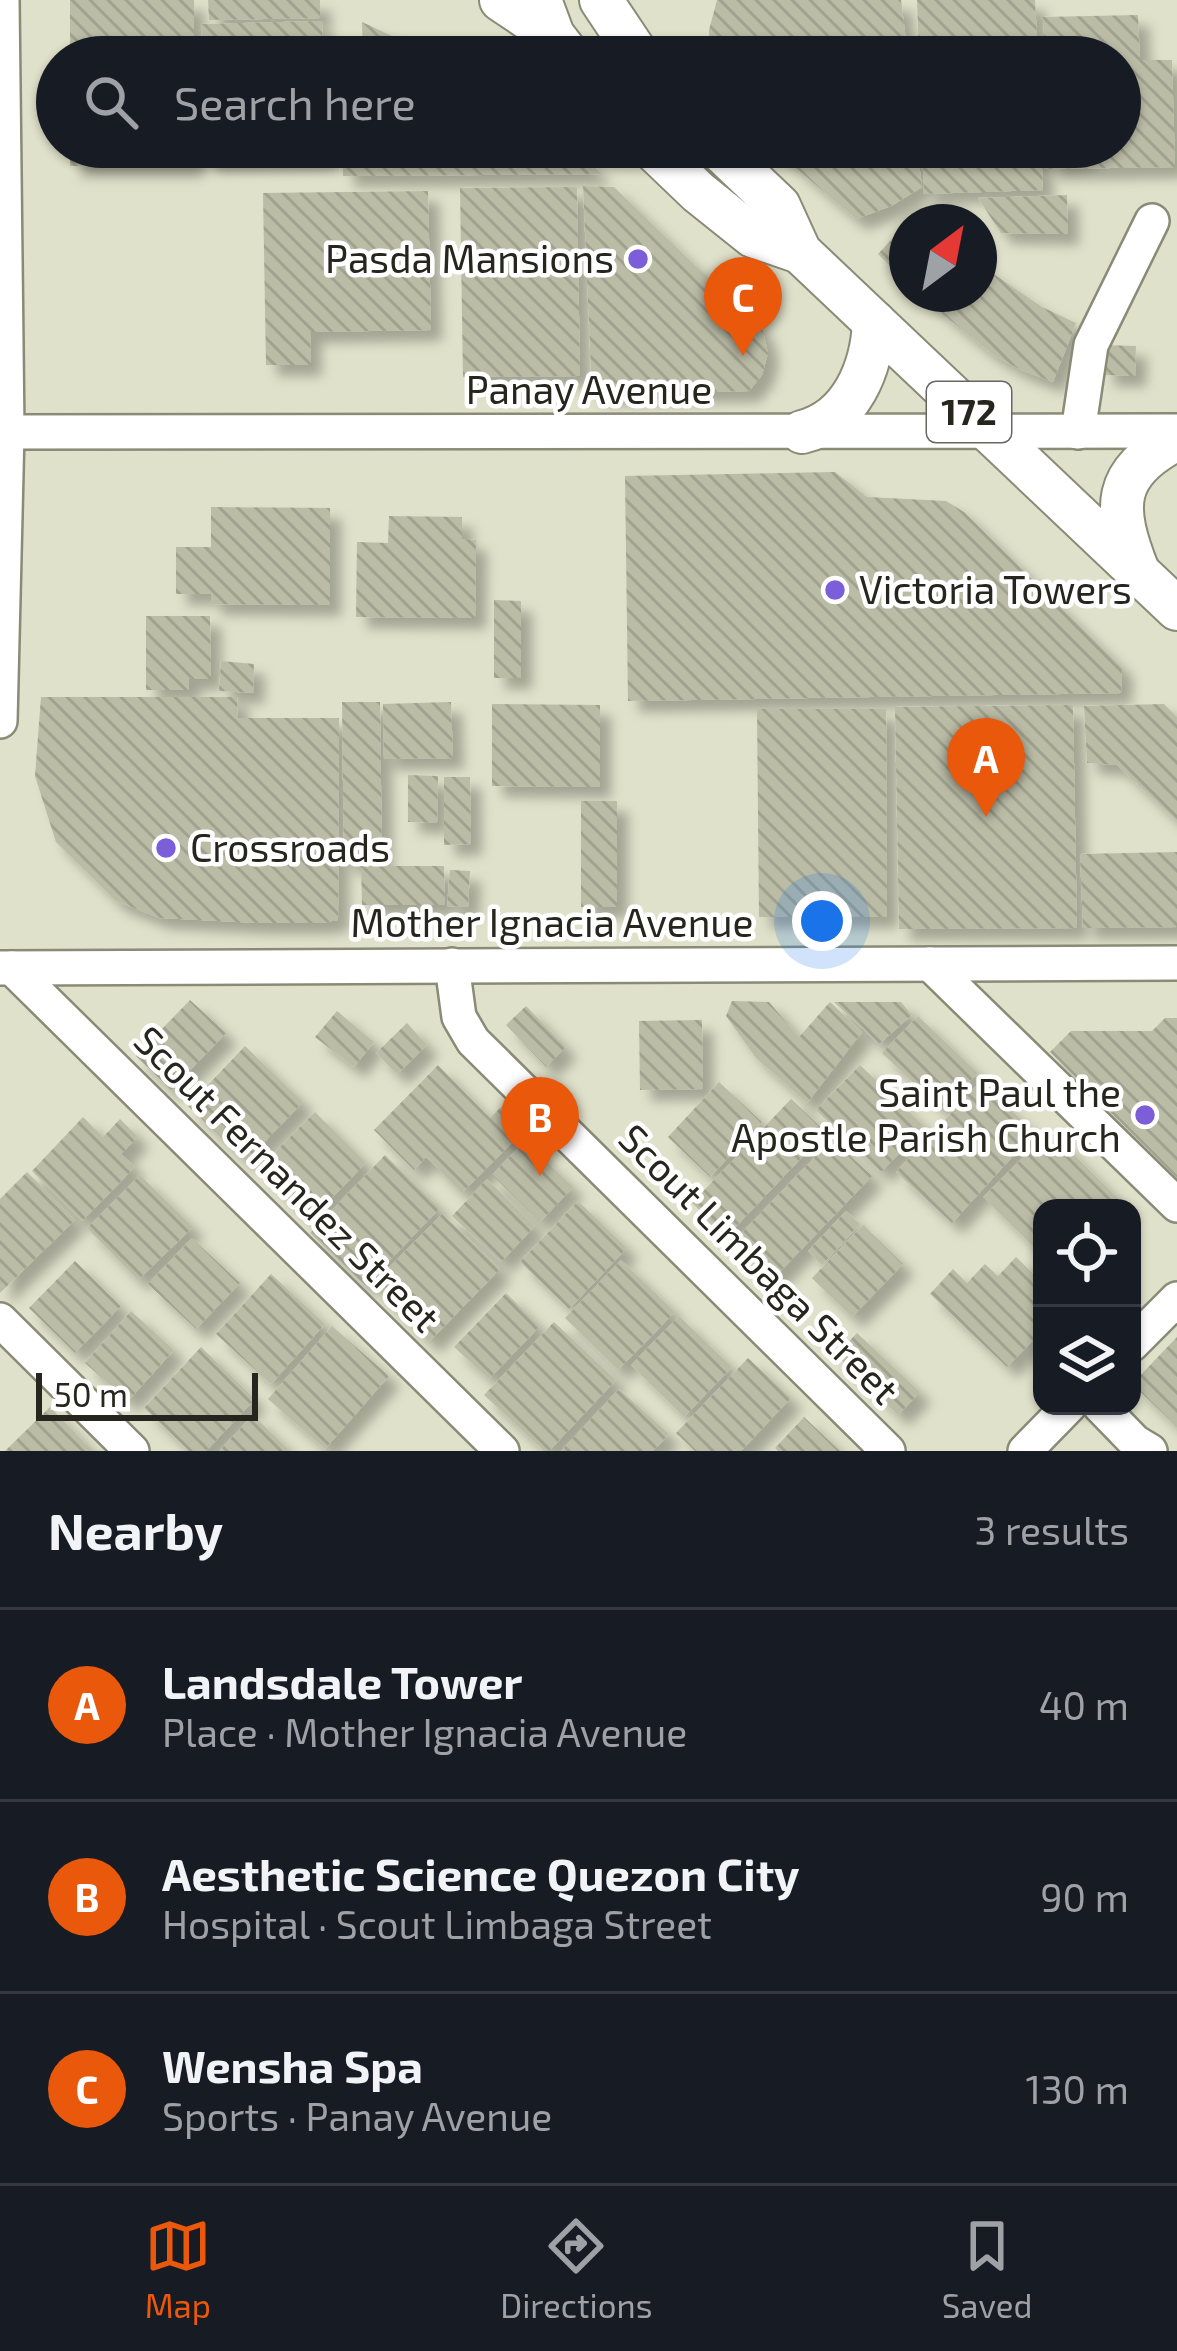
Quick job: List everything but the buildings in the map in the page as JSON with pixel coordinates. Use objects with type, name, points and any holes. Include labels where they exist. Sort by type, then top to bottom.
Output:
[{"type":"main road","points":[[501,0],[554,30]]},
{"type":"main road","points":[[601,0],[625,36]]},
{"type":"main road","points":[[636,0],[636,36]]},
{"type":"main road","name":"172","points":[[673,168],[753,236],[800,252]]},
{"type":"main road","name":"172","points":[[739,168],[779,206],[800,252],[1177,609]]},
{"type":"main road","points":[[802,432],[833,416],[858,387],[872,349],[874,322]]},
{"type":"main road","points":[[1138,572],[1123,529],[1123,495],[1142,460],[1177,435]]},
{"type":"street","points":[[0,721],[2,0]]},
{"type":"street","points":[[1078,432],[1091,346],[1152,221]]},
{"type":"street","name":"Panay Avenue","points":[[3,432],[1177,435]]},
{"type":"street","name":"Mother Ignacia Avenue","points":[[6,968],[1177,963]]},
{"type":"street","points":[[930,964],[1177,1204]]},
{"type":"street","name":"Scout Limbaga Street","points":[[452,965],[459,1017],[473,1040],[889,1451]]},
{"type":"street","name":"Scout Fernandez Street","points":[[6,968],[502,1451]]},
{"type":"street","points":[[1141,1335],[1177,1299]]},
{"type":"street","points":[[0,1319],[132,1451]]},
{"type":"street","points":[[1025,1451],[1061,1415]]},
{"type":"street","points":[[1109,1415],[1150,1451]]},
{"type":"place","name":"Pasda Mansions","points":[[638,259]]},
{"type":"place","name":"Wensha Spa","points":[[743,356]]},
{"type":"place","name":"Victoria Towers","points":[[835,590]]},
{"type":"place","name":"Landsdale Tower","points":[[986,817]]},
{"type":"place","name":"Crossroads","points":[[166,848]]},
{"type":"place","name":"Saint Paul the Apostle Parish Church","points":[[1145,1115]]},
{"type":"place","name":"Aesthetic Science Quezon City","points":[[540,1176]]}]
